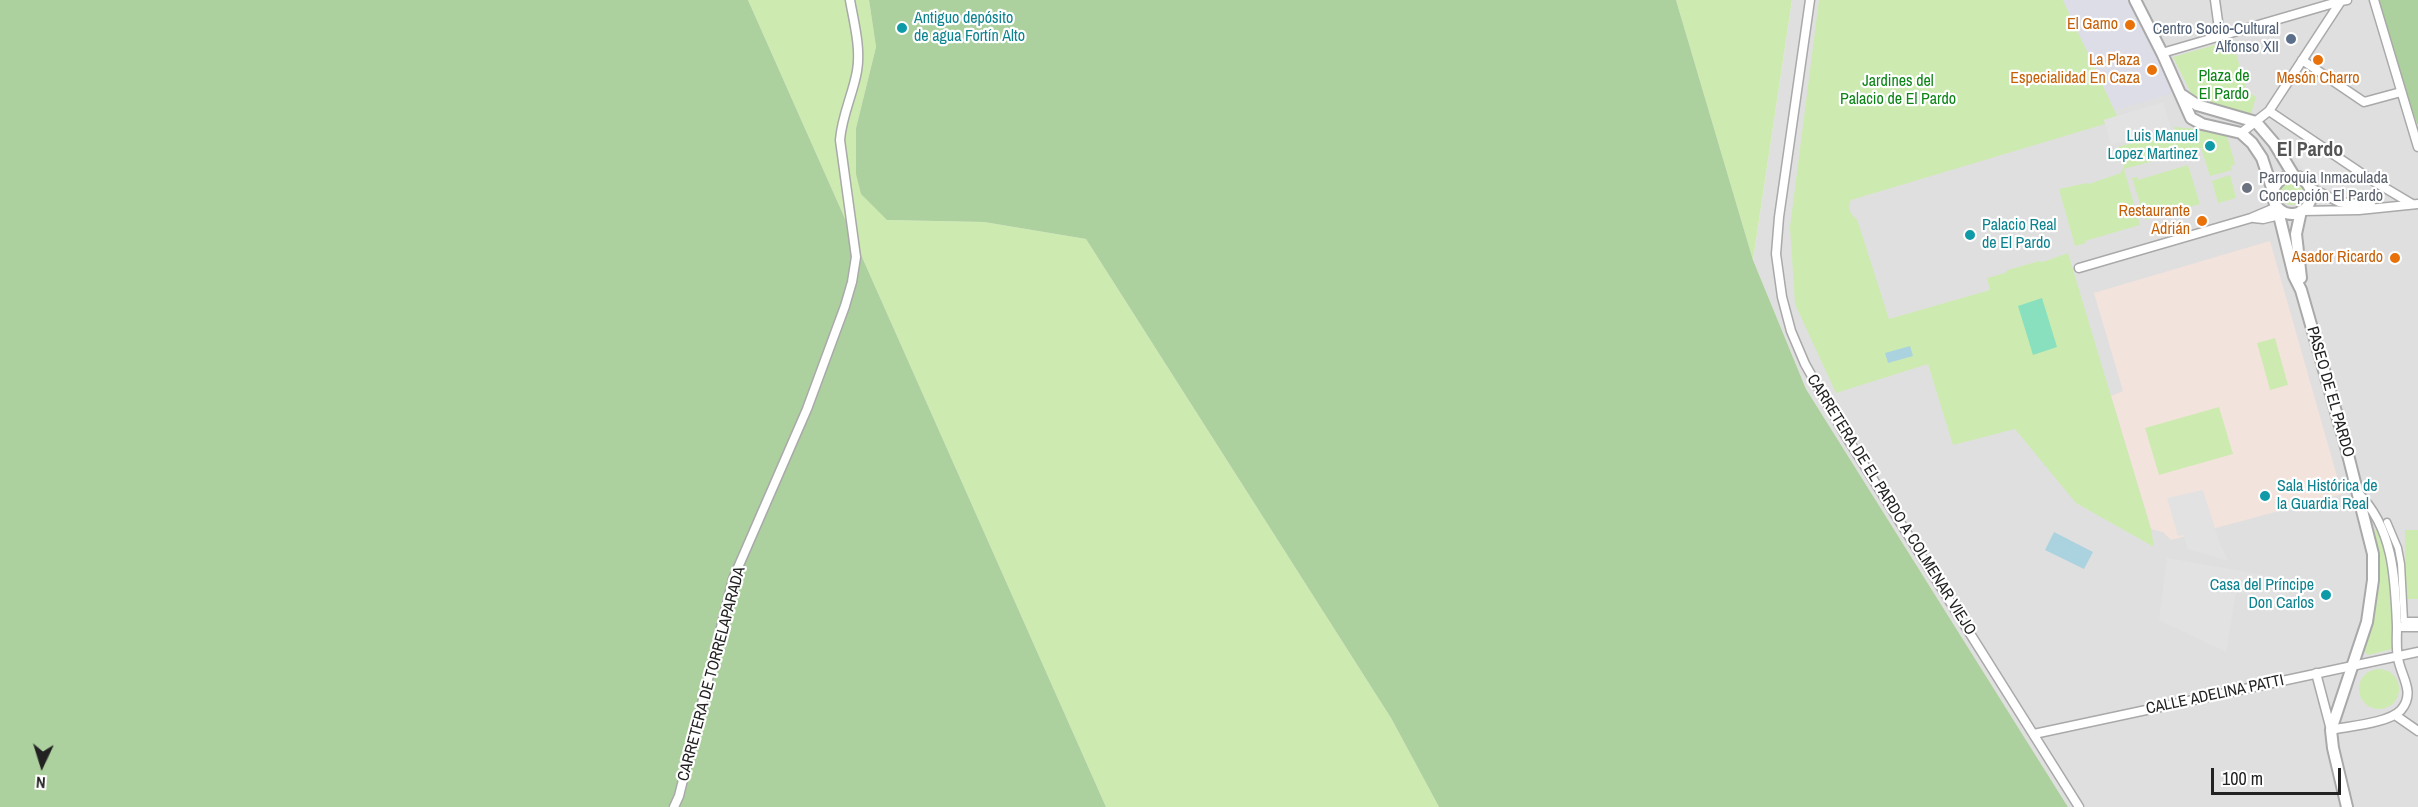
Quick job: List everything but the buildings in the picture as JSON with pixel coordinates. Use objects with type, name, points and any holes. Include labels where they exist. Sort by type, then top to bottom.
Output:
[{"type":"street","name":"CARRETERA DE TORRELAPARADA","points":[[674,807],[679,796],[733,579],[807,409],[845,306],[854,271],[856,257],[840,146],[841,130],[857,71],[858,51],[850,0]]},
{"type":"street","name":"CARRETERA DE EL PARDO A COLMENAR VIEJO","points":[[1810,0],[1779,217],[1776,254],[1782,297],[1791,331],[1805,364],[1844,433],[2079,807]]},
{"type":"street","points":[[2136,0],[2191,118],[2202,124],[2241,133],[2252,143],[2262,158],[2281,212]]},
{"type":"street","points":[[2215,0],[2220,36]]},
{"type":"street","points":[[2373,0],[2418,147]]},
{"type":"street","points":[[2162,53],[2344,1]]},
{"type":"street","points":[[2241,133],[2269,111],[2344,1]]},
{"type":"street","points":[[2302,60],[2364,102],[2402,92]]},
{"type":"street","points":[[2181,94],[2196,105],[2256,122],[2274,143],[2294,176]]},
{"type":"street","points":[[2184,106],[2196,105]]},
{"type":"street","points":[[2269,111],[2370,179],[2415,204]]},
{"type":"street","points":[[2273,191],[2282,178],[2294,176],[2309,187],[2339,201],[2392,206]]},
{"type":"street","points":[[2301,211],[2310,199],[2309,187]]},
{"type":"street","points":[[2079,268],[2251,218],[2281,212],[2359,210],[2415,204]]},
{"type":"street","name":"PASEO DE EL PARDO","points":[[2301,211],[2296,234],[2301,290],[2373,555],[2373,580],[2367,622],[2331,730]]},
{"type":"street","name":"PASEO DE EL PARDO","points":[[2281,212],[2294,276],[2301,290]]},
{"type":"street","name":"PASEO DE EL PARDO","points":[[2358,493],[2373,508],[2394,564],[2397,657],[2408,689],[2403,708],[2395,715]]},
{"type":"street","points":[[2387,522],[2398,548],[2404,621],[2418,621]]},
{"type":"street","points":[[2397,627],[2418,627]]},
{"type":"street","name":"CALLE ADELINA PATTI","points":[[2034,734],[2418,652]]},
{"type":"street","points":[[2387,659],[2401,671]]},
{"type":"street","name":"PASEO DE EL PARDO","points":[[2316,673],[2347,807]]},
{"type":"street","points":[[2331,730],[2388,719],[2395,715],[2418,731]]},
{"type":"shaded area","points":[[1792,0],[2370,0],[2418,126],[2418,807],[2068,807],[1806,389],[1753,260]]},
{"type":"shaded area","points":[[2063,0],[2128,0],[2174,93],[2115,110]]},
{"type":"shaded area","points":[[2163,102],[2171,128],[2111,145],[2104,120]]},
{"type":"shaded area","points":[[2310,134],[2381,181],[2377,193],[2358,199],[2331,195],[2309,177],[2291,153]]},
{"type":"shaded area","points":[[2270,241],[2342,494],[2171,540],[2163,532],[2151,529],[2111,396],[2123,391],[2094,293]]},
{"type":"shaded area","points":[[2203,490],[2219,541],[2228,561],[2188,549],[2183,535],[2178,536],[2167,498]]},
{"type":"shaded area","points":[[2167,558],[2286,579],[2290,599],[2278,602],[2236,592],[2226,652],[2159,620]]},
{"type":"green space","points":[[0,0],[748,0],[1106,807],[0,807]]},
{"type":"green space","points":[[748,0],[869,0],[876,47],[856,128],[887,220],[984,222],[1086,239],[1391,718],[1439,807],[1106,807]]},
{"type":"green space","points":[[869,0],[1676,0],[1753,260],[1806,389],[2068,807],[1439,807],[1391,718],[1086,239],[984,222],[887,220],[861,194],[856,174],[856,128],[876,47]]},
{"type":"green space","points":[[1676,0],[1792,0],[1753,260]]},
{"type":"green space","name":"Jardines del Palacio de El Pardo","points":[[1819,0],[2063,0],[2117,116],[2104,120],[2105,124],[1851,200],[1849,208],[1857,219],[1889,319],[1990,290],[1987,278],[2068,253],[2151,529],[2154,547],[2076,503],[2015,429],[1953,445],[1928,364],[1836,393],[1795,304],[1790,227]]},
{"type":"green space","points":[[2370,0],[2418,0],[2418,126]]},
{"type":"green space","name":"Plaza de El Pardo","points":[[2232,40],[2247,91],[2256,97],[2251,114],[2200,100],[2192,95],[2173,57]]},
{"type":"green space","points":[[2174,127],[2207,130],[2227,136],[2235,164],[2231,166],[2232,170],[2210,176],[2201,148],[2124,169],[2118,147],[2175,131]]},
{"type":"green space","points":[[2188,165],[2200,204],[2145,220],[2132,178],[2137,177],[2138,180]]},
{"type":"green space","points":[[2124,169],[2140,225],[2075,246],[2059,189],[2089,184],[2121,173]]},
{"type":"green space","points":[[2230,175],[2236,198],[2218,203],[2212,181]]},
{"type":"green space","points":[[2292,181],[2297,182],[2303,188],[2303,198],[2297,204],[2292,205],[2287,204],[2281,198],[2280,193],[2281,188],[2287,182]]},
{"type":"green space","points":[[2042,298],[2057,347],[2033,355],[2018,306]]},
{"type":"green space","points":[[2275,338],[2288,385],[2270,390],[2257,343]]},
{"type":"green space","points":[[2219,407],[2233,454],[2159,475],[2145,428]]},
{"type":"green space","points":[[2378,529],[2391,565],[2392,649],[2369,655],[2364,652],[2378,591],[2378,563],[2373,530]]},
{"type":"green space","points":[[2405,530],[2418,530],[2418,599],[2406,599]]},
{"type":"green space","points":[[2379,669],[2387,670],[2393,675],[2398,681],[2398,697],[2393,703],[2387,708],[2379,709],[2371,708],[2365,703],[2360,697],[2359,689],[2360,681],[2365,675],[2371,670]]},
{"type":"water","points":[[1910,346],[1913,356],[1888,363],[1885,353]]},
{"type":"water","points":[[2054,532],[2093,552],[2084,569],[2045,550]]},
{"type":"place","name":"El Gamo","points":[[2130,25]]},
{"type":"place","name":"Antiguo depósito de agua Fortín Alto","points":[[902,28]]},
{"type":"place","name":"Centro Socio-Cultural Alfonso XII","points":[[2291,39]]},
{"type":"place","name":"Mesón Charro","points":[[2318,60]]},
{"type":"place","name":"La Plaza Especialidad En Caza","points":[[2152,70]]},
{"type":"place","name":"Luis Manuel Lopez Martinez","points":[[2210,146]]},
{"type":"place","name":"Parroquia Inmaculada Concepción El Pardo","points":[[2247,188]]},
{"type":"place","name":"Restaurante Adrián","points":[[2202,221]]},
{"type":"place","name":"Palacio Real de El Pardo","points":[[1970,235]]},
{"type":"place","name":"Asador Ricardo","points":[[2395,258]]},
{"type":"place","name":"Sala Histórica de la Guardia Real","points":[[2265,496]]},
{"type":"place","name":"Casa del Príncipe Don Carlos","points":[[2326,595]]},
{"type":"district","name":"El Pardo","points":[[2310,151]]}]
